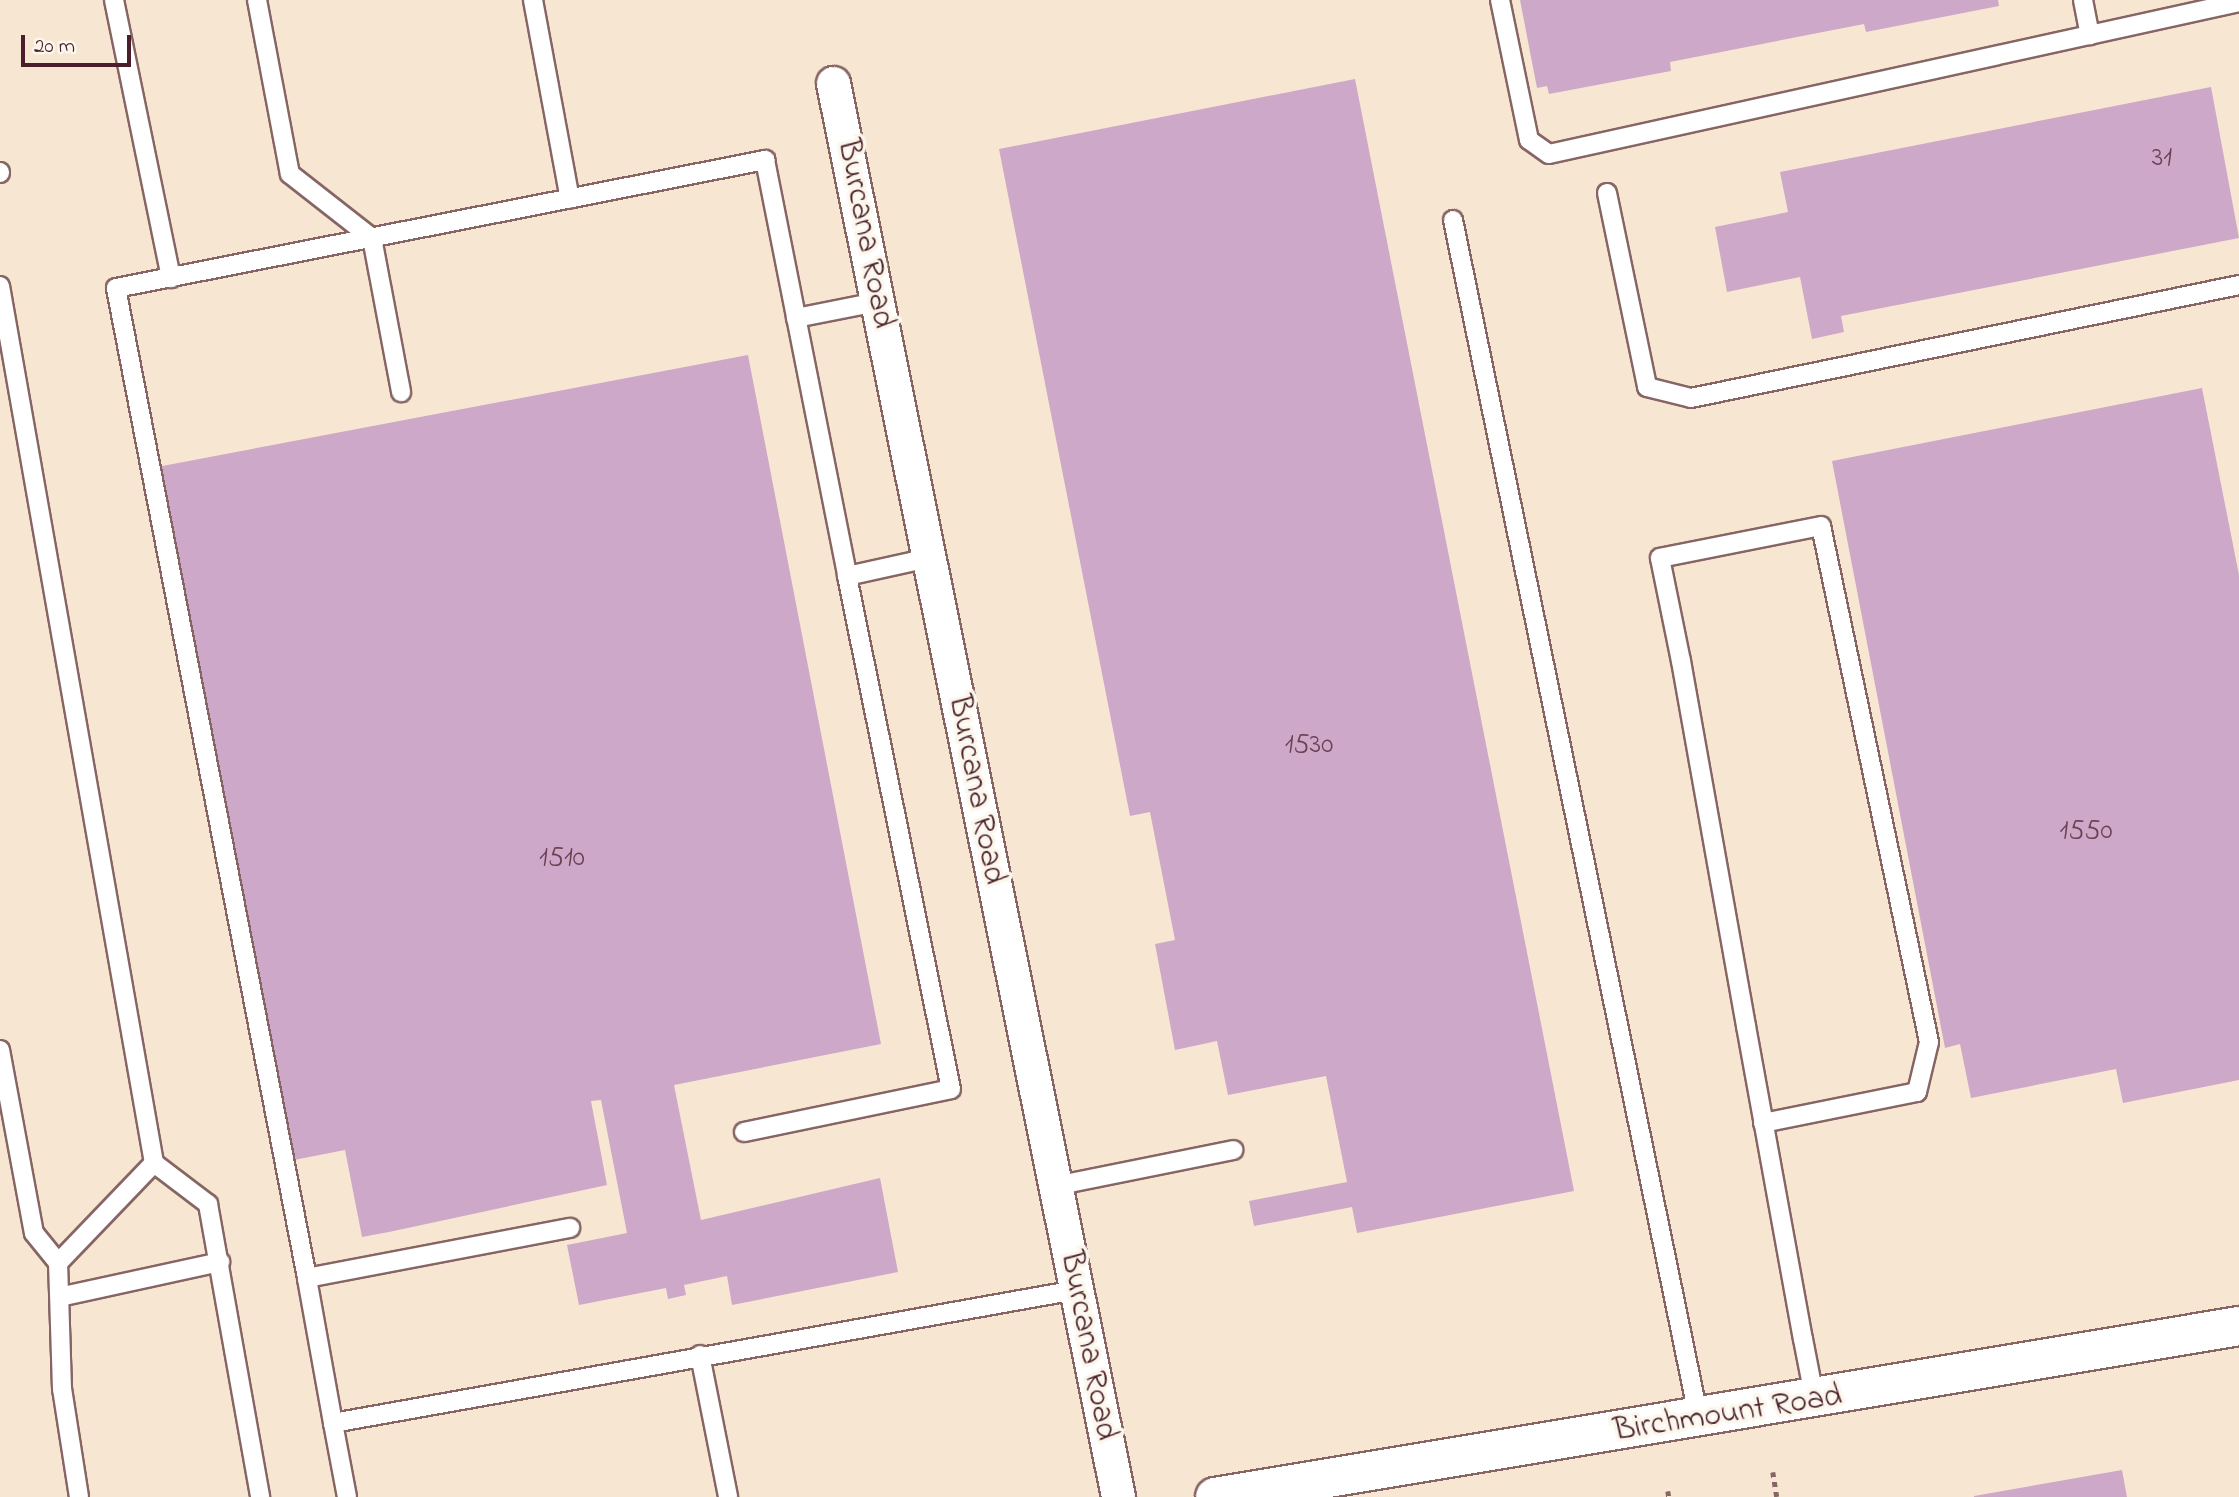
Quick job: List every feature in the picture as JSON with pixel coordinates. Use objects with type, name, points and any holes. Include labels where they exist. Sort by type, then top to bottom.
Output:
[{"type":"main road","name":"Birchmount Road","points":[[1215,1497],[1699,1421],[2239,1326]]},
{"type":"street","name":"Burcana Road","points":[[833,83],[1118,1497]]},
{"type":"lane","points":[[114,0],[171,278]]},
{"type":"lane","points":[[257,0],[290,174],[372,237],[401,392]]},
{"type":"lane","points":[[533,0],[570,199]]},
{"type":"lane","points":[[1500,0],[1529,140],[1549,154],[2239,2]]},
{"type":"lane","points":[[2083,0],[2090,35]]},
{"type":"lane","points":[[2158,0],[2161,19]]},
{"type":"lane","points":[[347,1497],[116,288],[765,160],[951,1089],[744,1132]]},
{"type":"lane","points":[[1607,193],[1647,387],[1691,398],[2239,285]]},
{"type":"lane","points":[[1453,220],[1699,1421]]},
{"type":"lane","points":[[0,286],[154,1163],[208,1204],[260,1497]]},
{"type":"lane","points":[[796,318],[877,302]]},
{"type":"lane","points":[[1763,1123],[1917,1092],[1929,1042],[1821,526],[1660,558],[1763,1123],[1815,1401]]},
{"type":"lane","points":[[847,576],[929,558]]},
{"type":"lane","points":[[0,1050],[34,1233],[58,1263],[64,1296],[62,1389],[79,1497]]},
{"type":"lane","points":[[1055,1186],[1233,1150]]},
{"type":"lane","points":[[58,1263],[154,1163]]},
{"type":"lane","points":[[307,1278],[569,1228]]},
{"type":"lane","points":[[64,1296],[220,1262]]},
{"type":"lane","points":[[333,1423],[700,1355],[1076,1290]]},
{"type":"lane","points":[[700,1355],[728,1497]]},
{"type":"path","points":[[1773,1472],[1777,1497]]},
{"type":"building","points":[[1520,0],[1998,0],[1999,6],[1866,32],[1864,24],[1670,62],[1671,71],[1549,94],[1547,86],[1537,88]]},
{"type":"building","points":[[1355,79],[1574,1191],[1357,1233],[1352,1207],[1254,1226],[1249,1201],[1347,1182],[1326,1076],[1228,1095],[1217,1041],[1175,1050],[1155,944],[1175,940],[1150,812],[1130,816],[999,149]]},
{"type":"building","points":[[2211,87],[2239,238],[1841,316],[1844,332],[1812,339],[1800,277],[1727,292],[1715,227],[1788,212],[1780,172]]},
{"type":"building","points":[[748,355],[881,1044],[674,1085],[701,1220],[880,1178],[898,1272],[732,1305],[727,1276],[684,1285],[686,1295],[668,1299],[666,1288],[579,1305],[567,1245],[627,1233],[601,1100],[591,1101],[607,1185],[389,1232],[362,1237],[345,1150],[294,1160],[157,467]]},
{"type":"building","points":[[2202,388],[2239,575],[2239,1080],[2123,1103],[2116,1069],[1971,1098],[1960,1044],[1945,1048],[1832,461]]},
{"type":"building","points":[[2122,1470],[2127,1497],[1974,1497],[1974,1496]]}]
